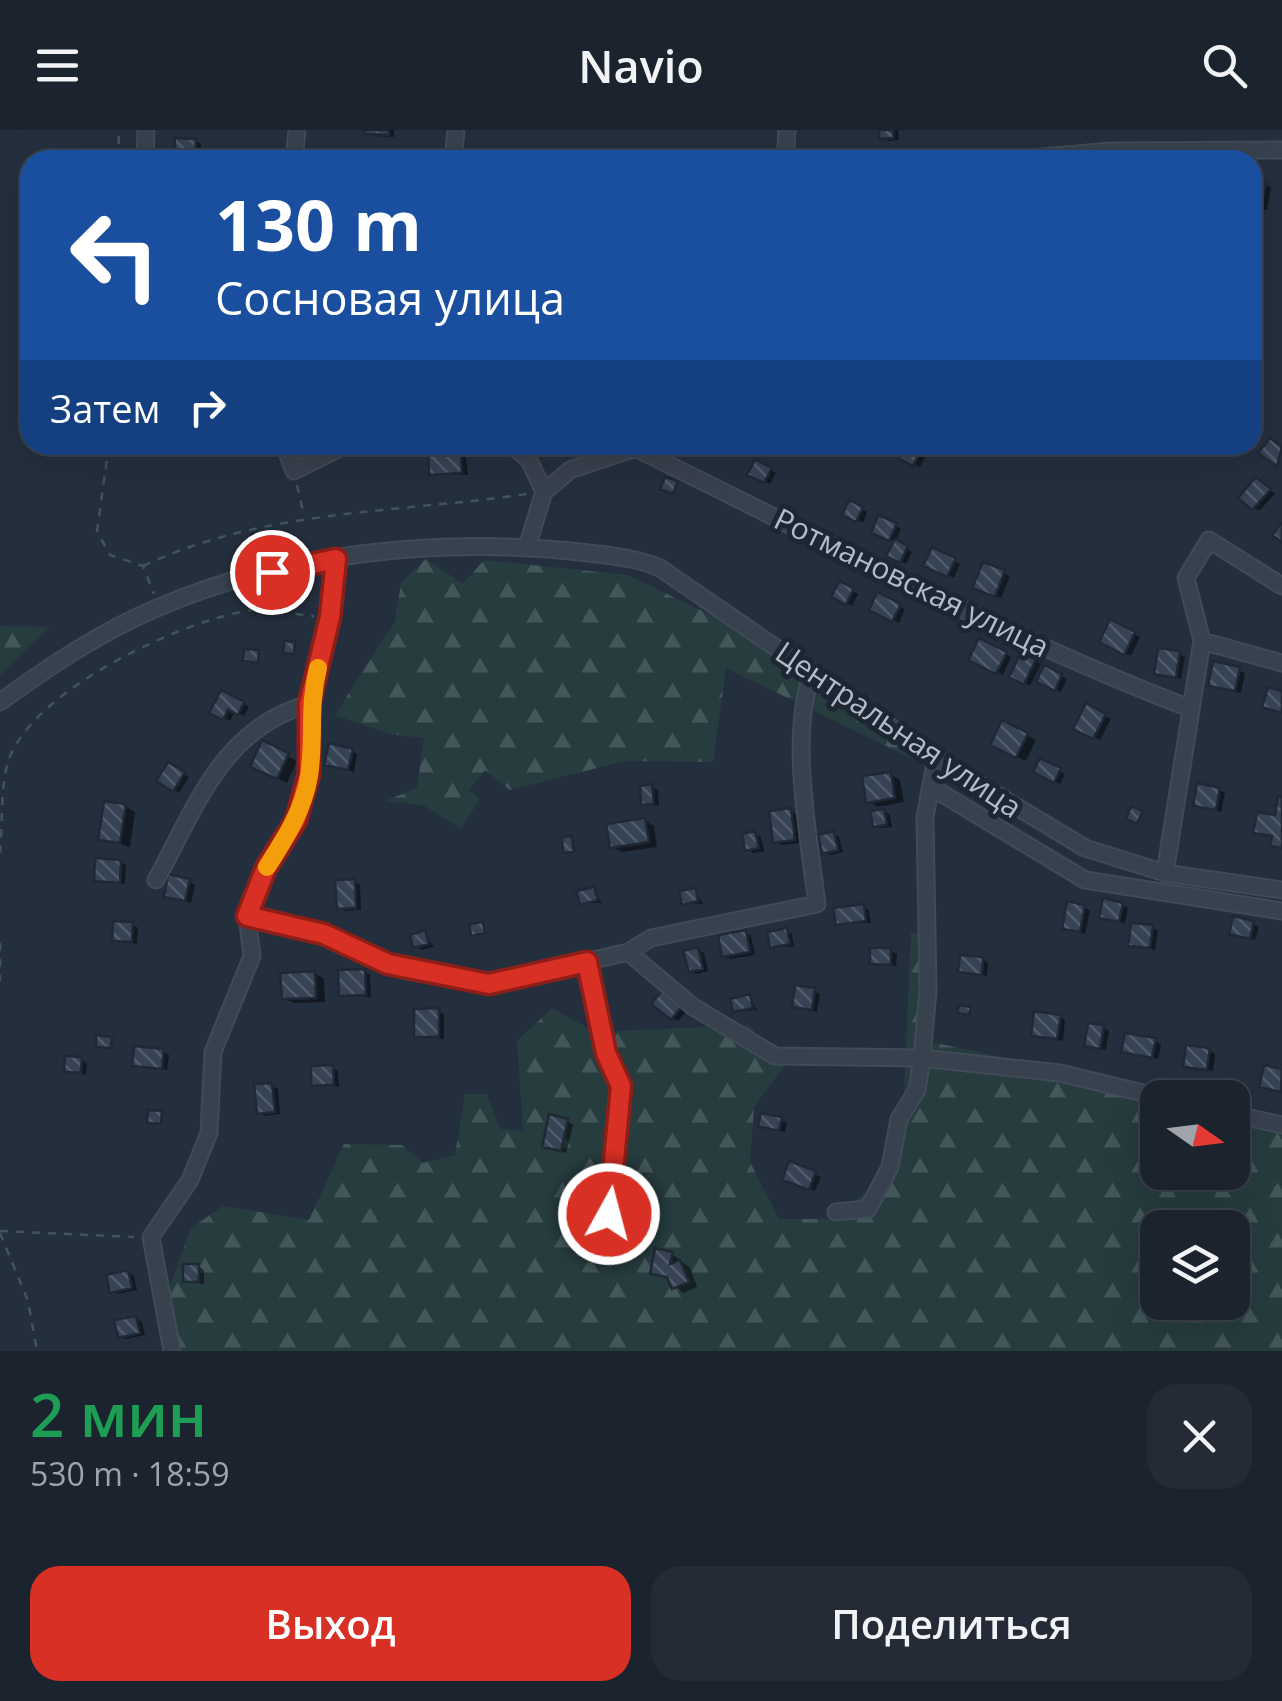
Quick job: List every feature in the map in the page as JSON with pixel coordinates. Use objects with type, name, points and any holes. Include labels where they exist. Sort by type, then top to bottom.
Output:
[{"type":"street","points":[[1111,150],[1262,150]]},
{"type":"street","points":[[288,455],[294,471],[326,455]]},
{"type":"street","points":[[523,455],[544,492]]},
{"type":"street","points":[[526,547],[544,492],[570,470],[616,455]]},
{"type":"street","name":"Ротмановская улица","points":[[657,455],[953,604],[1113,678],[1190,708]]},
{"type":"street","points":[[1165,873],[1202,641],[1186,578],[1210,540],[1282,586]]},
{"type":"street","name":"Центральная улица","points":[[0,702],[88,641],[159,607],[336,559],[414,548],[526,547],[642,560],[660,568],[813,671],[936,758],[1084,848],[1165,873],[1282,890]]},
{"type":"street","points":[[172,1351],[151,1238],[190,1180],[210,1133],[213,1052],[252,956],[247,916],[266,868],[296,820],[309,774],[309,704],[330,617],[336,559]]},
{"type":"street","points":[[1202,641],[1282,663]]},
{"type":"street","points":[[247,916],[324,934],[388,964],[489,984],[628,952],[651,938],[817,904],[802,738],[804,692],[813,671]]},
{"type":"street","points":[[156,880],[231,747],[278,712],[309,704]]},
{"type":"street","points":[[836,1212],[868,1209],[890,1167],[900,1118],[917,1090],[928,991],[925,818],[936,758]]},
{"type":"street","points":[[931,787],[1085,880],[1282,910]]},
{"type":"street","points":[[628,952],[692,1006],[775,1056],[922,1058],[1060,1073],[1140,1092]]},
{"type":"street","points":[[587,962],[606,1053],[621,1086],[604,1248]]},
{"type":"street","points":[[1250,1118],[1282,1125]]},
{"type":"path","points":[[107,455],[98,531],[110,555],[143,566],[183,548],[304,518],[450,506],[544,492]]},
{"type":"path","points":[[294,471],[304,518]]},
{"type":"path","points":[[143,566],[159,607]]},
{"type":"path","points":[[0,853],[8,761],[39,716],[111,662],[197,621],[258,609],[330,617]]},
{"type":"path","points":[[0,943],[0,981]]},
{"type":"path","points":[[37,1351],[28,1301],[0,1232],[151,1238]]},
{"type":"green space","points":[[426,559],[463,584],[484,560],[628,575],[727,623],[922,758],[919,762],[726,668],[713,762],[625,761],[510,790],[485,770],[469,790],[480,799],[461,829],[423,805],[385,801],[417,788],[424,738],[390,734],[335,715],[395,621],[401,583]]},
{"type":"green space","points":[[0,626],[50,627],[0,675]]},
{"type":"green space","points":[[911,932],[922,935],[932,1042],[1140,1088],[1140,1190],[1250,1190],[1250,1116],[1282,1128],[1282,1351],[180,1351],[168,1293],[191,1228],[223,1206],[309,1220],[344,1144],[402,1145],[423,1163],[455,1155],[465,1094],[487,1094],[500,1129],[523,1131],[517,1041],[552,1008],[595,1032],[748,1025],[784,1066],[754,1107],[750,1162],[779,1219],[835,1219],[901,1162]]},
{"type":"building","points":[[365,130],[389,130],[389,135],[364,134]]},
{"type":"building","points":[[879,130],[893,130],[894,138],[879,139]]},
{"type":"building","points":[[175,138],[196,139],[195,150],[174,150]]},
{"type":"building","points":[[1270,438],[1282,447],[1277,467],[1261,455]]},
{"type":"building","points":[[428,455],[461,455],[462,473],[429,475]]},
{"type":"building","points":[[901,455],[919,455],[913,466],[899,459]]},
{"type":"building","points":[[755,459],[772,468],[764,483],[747,475]]},
{"type":"building","points":[[665,477],[678,481],[673,494],[660,489]]},
{"type":"building","points":[[1256,477],[1271,489],[1252,510],[1238,498]]},
{"type":"building","points":[[849,500],[863,507],[856,522],[842,515]]},
{"type":"building","points":[[878,515],[897,523],[889,541],[871,533]]},
{"type":"building","points":[[1282,522],[1282,542],[1272,535]]},
{"type":"building","points":[[895,539],[908,546],[900,563],[886,556]]},
{"type":"building","points":[[932,547],[956,558],[947,577],[923,566]]},
{"type":"building","points":[[983,562],[1005,570],[995,597],[972,588]]},
{"type":"building","points":[[839,581],[854,588],[846,605],[831,597]]},
{"type":"building","points":[[877,592],[901,604],[892,622],[869,610]]},
{"type":"building","points":[[1110,619],[1135,632],[1124,655],[1099,642]]},
{"type":"building","points":[[979,638],[1007,652],[996,674],[968,660]]},
{"type":"building","points":[[284,641],[295,642],[294,654],[283,653]]},
{"type":"building","points":[[1158,648],[1180,651],[1176,678],[1154,674]]},
{"type":"building","points":[[244,649],[259,650],[258,663],[243,661]]},
{"type":"building","points":[[1021,652],[1036,659],[1024,685],[1009,677]]},
{"type":"building","points":[[1213,661],[1240,667],[1235,691],[1208,686]]},
{"type":"building","points":[[1044,665],[1062,674],[1055,691],[1036,682]]},
{"type":"building","points":[[1268,687],[1282,691],[1282,713],[1262,707]]},
{"type":"building","points":[[221,690],[244,702],[238,715],[228,710],[223,720],[209,713]]},
{"type":"building","points":[[1086,703],[1106,714],[1093,739],[1073,729]]},
{"type":"building","points":[[1002,720],[1028,733],[1016,758],[990,745]]},
{"type":"building","points":[[262,740],[289,753],[277,779],[250,767]]},
{"type":"building","points":[[329,743],[353,749],[348,770],[324,765]]},
{"type":"building","points":[[1040,758],[1061,768],[1054,783],[1033,772]]},
{"type":"building","points":[[168,762],[185,772],[173,792],[156,781]]},
{"type":"building","points":[[891,772],[895,798],[866,803],[862,776]]},
{"type":"building","points":[[1197,783],[1220,788],[1216,810],[1193,806]]},
{"type":"building","points":[[652,784],[654,804],[641,805],[640,786]]},
{"type":"building","points":[[1278,796],[1282,797],[1282,848],[1270,846],[1272,836],[1253,833],[1257,812],[1275,815]]},
{"type":"building","points":[[104,801],[126,804],[120,843],[98,840]]},
{"type":"building","points":[[1131,806],[1143,811],[1137,824],[1126,819]]},
{"type":"building","points":[[791,808],[795,840],[773,843],[769,811]]},
{"type":"building","points":[[884,809],[887,825],[873,827],[870,811]]},
{"type":"building","points":[[645,818],[649,842],[610,848],[606,824]]},
{"type":"building","points":[[755,831],[759,848],[745,851],[742,834]]},
{"type":"building","points":[[834,831],[838,850],[822,854],[818,835]]},
{"type":"building","points":[[572,836],[574,852],[563,853],[562,837]]},
{"type":"building","points":[[95,858],[121,860],[120,883],[94,881]]},
{"type":"building","points":[[168,874],[190,879],[185,901],[164,897]]},
{"type":"building","points":[[355,879],[356,908],[337,909],[335,880]]},
{"type":"building","points":[[594,887],[598,900],[580,905],[576,891]]},
{"type":"building","points":[[696,888],[698,901],[682,905],[679,891]]},
{"type":"building","points":[[1103,898],[1123,903],[1119,922],[1099,918]]},
{"type":"building","points":[[1067,901],[1085,905],[1080,932],[1062,929]]},
{"type":"building","points":[[864,904],[866,921],[836,925],[833,908]]},
{"type":"building","points":[[1233,916],[1254,921],[1250,939],[1229,934]]},
{"type":"building","points":[[113,921],[133,922],[132,942],[112,941]]},
{"type":"building","points":[[483,922],[485,933],[471,936],[469,924]]},
{"type":"building","points":[[1131,923],[1153,925],[1150,948],[1128,946]]},
{"type":"building","points":[[787,928],[790,944],[770,948],[767,932]]},
{"type":"building","points":[[425,930],[429,944],[413,948],[410,935]]},
{"type":"building","points":[[746,930],[750,952],[722,957],[718,935]]},
{"type":"building","points":[[698,947],[703,969],[689,972],[683,951]]},
{"type":"building","points":[[870,948],[891,948],[891,965],[870,964]]},
{"type":"building","points":[[960,955],[983,957],[982,975],[958,972]]},
{"type":"building","points":[[365,969],[366,995],[339,996],[338,970]]},
{"type":"building","points":[[315,971],[316,998],[282,999],[280,973]]},
{"type":"building","points":[[795,985],[815,988],[812,1010],[792,1007]]},
{"type":"building","points":[[665,987],[684,1003],[671,1020],[651,1004]]},
{"type":"building","points":[[750,994],[753,1008],[733,1012],[730,999]]},
{"type":"building","points":[[959,1005],[971,1007],[969,1015],[957,1013]]},
{"type":"building","points":[[439,1008],[439,1037],[414,1037],[414,1009]]},
{"type":"building","points":[[1034,1011],[1061,1015],[1057,1039],[1031,1036]]},
{"type":"building","points":[[1088,1023],[1104,1025],[1100,1049],[1084,1046]]},
{"type":"building","points":[[1125,1033],[1156,1038],[1152,1058],[1121,1052]]},
{"type":"building","points":[[96,1035],[112,1037],[111,1048],[96,1047]]},
{"type":"building","points":[[1186,1045],[1210,1048],[1207,1070],[1183,1067]]},
{"type":"building","points":[[134,1046],[164,1049],[162,1069],[132,1066]]},
{"type":"building","points":[[65,1056],[82,1057],[81,1073],[64,1072]]},
{"type":"building","points":[[333,1065],[334,1085],[311,1086],[311,1066]]},
{"type":"building","points":[[1264,1065],[1282,1069],[1281,1092],[1259,1087]]},
{"type":"building","points":[[272,1083],[275,1112],[257,1114],[254,1084]]},
{"type":"building","points":[[148,1110],[162,1111],[161,1124],[147,1123]]},
{"type":"building","points":[[761,1113],[782,1117],[779,1131],[758,1126]]},
{"type":"building","points":[[549,1114],[568,1119],[561,1151],[542,1147]]},
{"type":"building","points":[[789,1161],[816,1171],[809,1190],[782,1180]]},
{"type":"building","points":[[655,1248],[673,1252],[670,1264],[680,1260],[689,1282],[672,1289],[667,1277],[650,1274]]},
{"type":"building","points":[[183,1264],[199,1264],[199,1282],[183,1282]]},
{"type":"building","points":[[128,1270],[132,1288],[110,1293],[106,1275]]},
{"type":"building","points":[[136,1316],[140,1333],[118,1338],[114,1320]]},
{"type":"slow traffic","points":[[267,867],[296,820],[309,774],[309,704],[318,668]]},
{"type":"route","points":[[272,572],[336,559],[330,617],[309,704],[309,774],[296,820],[266,868],[247,916],[324,934],[388,964],[489,984],[587,962],[606,1053],[621,1086],[609,1214]]}]
